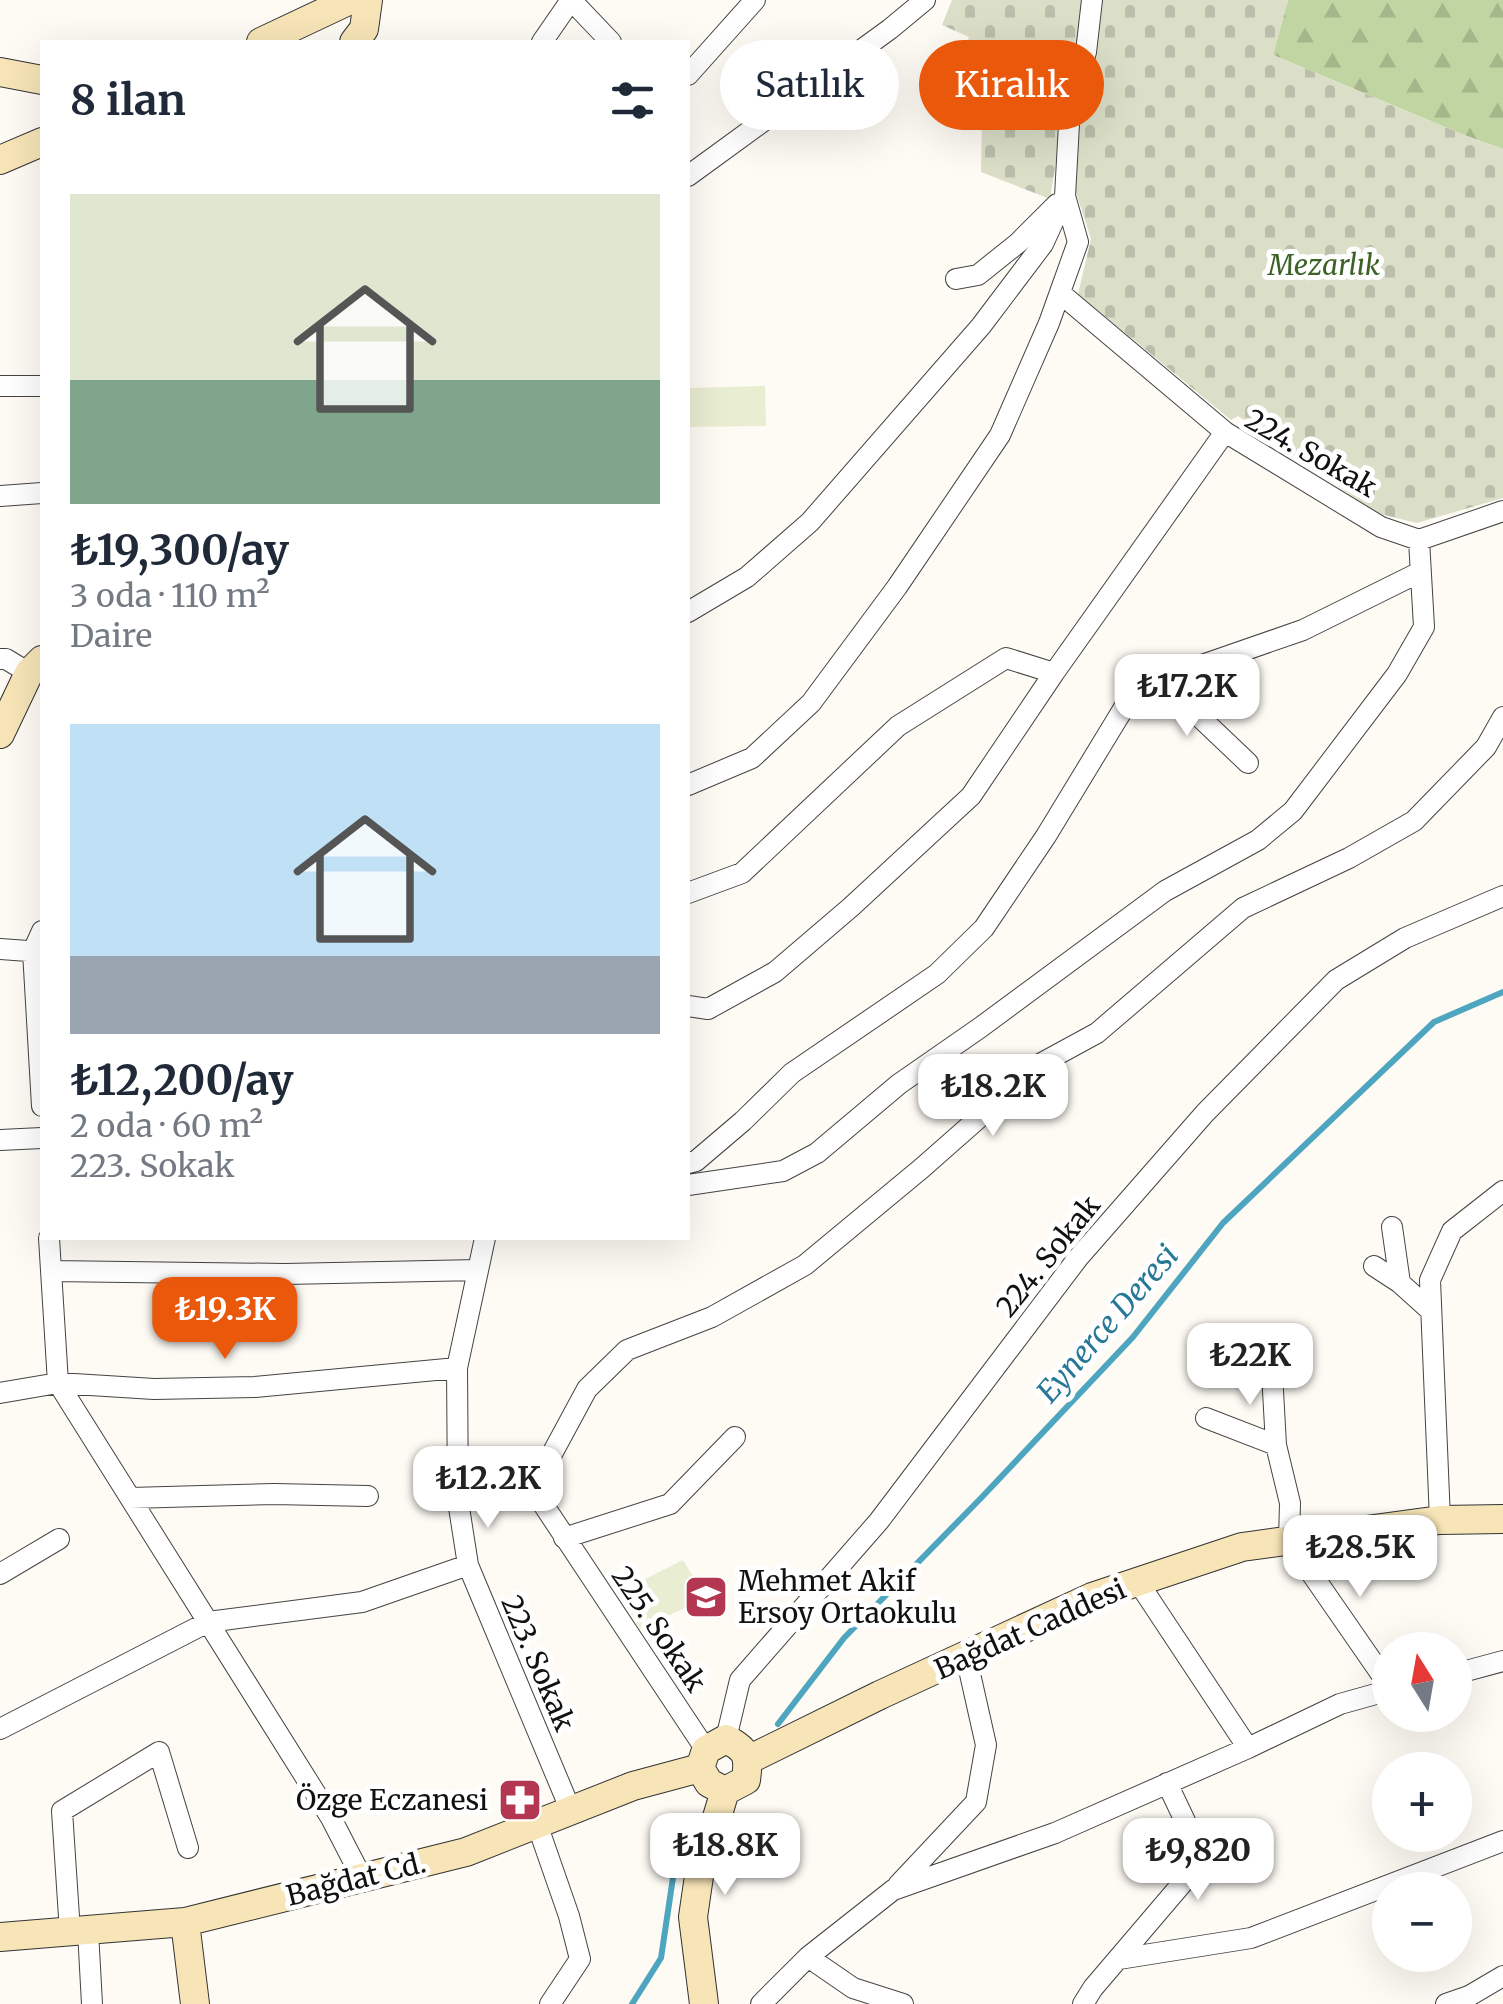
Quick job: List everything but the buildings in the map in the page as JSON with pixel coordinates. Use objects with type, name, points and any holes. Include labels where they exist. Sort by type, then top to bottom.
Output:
[{"type":"main road","points":[[265,40],[350,0]]},
{"type":"main road","points":[[356,40],[364,29],[368,0]]},
{"type":"main road","points":[[0,72],[40,80]]},
{"type":"main road","points":[[0,160],[40,143]]},
{"type":"main road","points":[[0,734],[36,667]]},
{"type":"main road","name":"Bağdat Caddesi","points":[[748,1760],[1092,1596],[1242,1547],[1440,1520],[1503,1519]]},
{"type":"main road","points":[[704,2004],[693,1916],[699,1876],[725,1791],[746,1780],[748,1760],[741,1746],[711,1752],[709,1783],[725,1791]]},
{"type":"main road","name":"Bağdat Cd.","points":[[0,1937],[185,1922],[466,1852],[711,1752]]},
{"type":"main road","points":[[185,1922],[195,2004]]},
{"type":"street","points":[[543,40],[571,0],[609,40]]},
{"type":"street","points":[[690,72],[756,0]]},
{"type":"street","points":[[690,175],[924,0]]},
{"type":"street","points":[[690,784],[752,758],[812,703],[1000,435],[1078,242],[1065,196],[1070,106],[1086,52],[1092,0]]},
{"type":"street","points":[[956,279],[978,275],[1018,243],[1065,196]]},
{"type":"street","points":[[690,611],[747,577],[810,522],[982,326],[1043,244],[1065,196]]},
{"type":"street","points":[[1060,293],[1225,432]]},
{"type":"street","points":[[0,386],[40,386]]},
{"type":"street","name":"224. Sokak","points":[[690,1006],[708,1008],[775,972],[971,796],[1225,432],[1381,527],[1418,540]]},
{"type":"street","points":[[0,496],[40,493]]},
{"type":"street","points":[[690,1185],[783,1171],[817,1154],[899,1084],[982,1028],[1165,891],[1258,840],[1293,810],[1397,674],[1424,626],[1418,540],[1503,511]]},
{"type":"street","points":[[690,1162],[743,1121],[792,1073],[936,974],[984,928],[1046,836],[1136,688],[1302,630],[1420,572]]},
{"type":"street","points":[[690,892],[742,874],[898,726],[1006,658],[1054,673]]},
{"type":"street","points":[[0,659],[36,667]]},
{"type":"street","points":[[1136,688],[1166,685],[1248,763]]},
{"type":"street","points":[[458,1501],[534,1489],[586,1389],[627,1350],[712,1317],[804,1265],[1040,1064],[1097,1033],[1244,908],[1349,858],[1414,821],[1486,747],[1503,716]]},
{"type":"street","name":"224. Sokak","points":[[711,1752],[740,1680],[879,1520],[1078,1258],[1205,1113],[1336,980],[1404,938],[1503,896]]},
{"type":"street","points":[[0,948],[38,951],[40,1028]]},
{"type":"street","points":[[0,1140],[40,1138]]},
{"type":"street","points":[[1440,1520],[1430,1280],[1452,1231],[1503,1191]]},
{"type":"street","points":[[1392,1227],[1400,1283]]},
{"type":"street","points":[[49,1240],[58,1383],[331,1818],[362,1878]]},
{"type":"street","name":"223. Sokak","points":[[485,1240],[457,1368],[458,1501],[468,1565],[571,1811]]},
{"type":"street","points":[[1374,1266],[1430,1310]]},
{"type":"street","points":[[51,1271],[285,1274],[478,1270]]},
{"type":"street","points":[[1271,1355],[1276,1445],[1290,1503],[1289,1541],[1372,1663]]},
{"type":"street","points":[[0,1393],[58,1383],[154,1389],[255,1386],[457,1368]]},
{"type":"street","points":[[1206,1418],[1276,1445]]},
{"type":"street","points":[[564,1538],[670,1504],[736,1437]]},
{"type":"street","name":"225. Sokak","points":[[534,1489],[711,1752]]},
{"type":"street","points":[[130,1498],[368,1496]]},
{"type":"street","points":[[0,1574],[59,1539]]},
{"type":"street","points":[[0,1729],[208,1622],[362,1602],[468,1565]]},
{"type":"street","points":[[1138,1582],[1248,1748]]},
{"type":"street","points":[[761,2004],[808,1956],[893,1890],[976,1802],[986,1744],[966,1656]]},
{"type":"street","points":[[1472,1669],[1503,1661]]},
{"type":"street","points":[[893,1890],[1055,1833],[1340,1704],[1372,1694]]},
{"type":"street","points":[[92,2004],[62,1811],[159,1752],[188,1848]]},
{"type":"street","points":[[1083,2004],[1202,1859],[1167,1783]]},
{"type":"street","points":[[537,1824],[580,1959],[550,2004]]},
{"type":"street","points":[[1119,1959],[1250,1938],[1503,1840]]},
{"type":"street","points":[[808,1956],[854,1988],[903,2004]]},
{"type":"street","points":[[1446,2004],[1503,1976]]},
{"type":"green space","points":[[952,0],[1085,0],[1080,40],[968,40],[969,37],[942,25]]},
{"type":"green space","name":"Mezarlık","points":[[1098,0],[1288,0],[1273,55],[1503,149],[1503,498],[1417,523],[1376,513],[1238,416],[1231,420],[1078,294],[1091,239],[1072,180],[1076,130],[1104,130],[1104,40],[1090,40]]},
{"type":"green space","points":[[1288,0],[1503,0],[1503,149],[1273,55]]},
{"type":"green space","points":[[982,130],[1061,130],[1050,199],[981,172]]},
{"type":"green space","points":[[765,386],[766,426],[690,427],[690,388]]},
{"type":"green space","points":[[683,1560],[706,1598],[640,1629],[619,1592]]},
{"type":"waterway","name":"Eynerce Deresi","points":[[778,1724],[844,1638],[1133,1337],[1223,1223],[1434,1022],[1503,992]]},
{"type":"waterway","points":[[632,2004],[661,1958],[675,1864]]},
{"type":"place","name":"Mehmet Akif Ersoy Ortaokulu","points":[[706,1597]]},
{"type":"place","name":"Özge Eczanesi","points":[[520,1800]]}]
